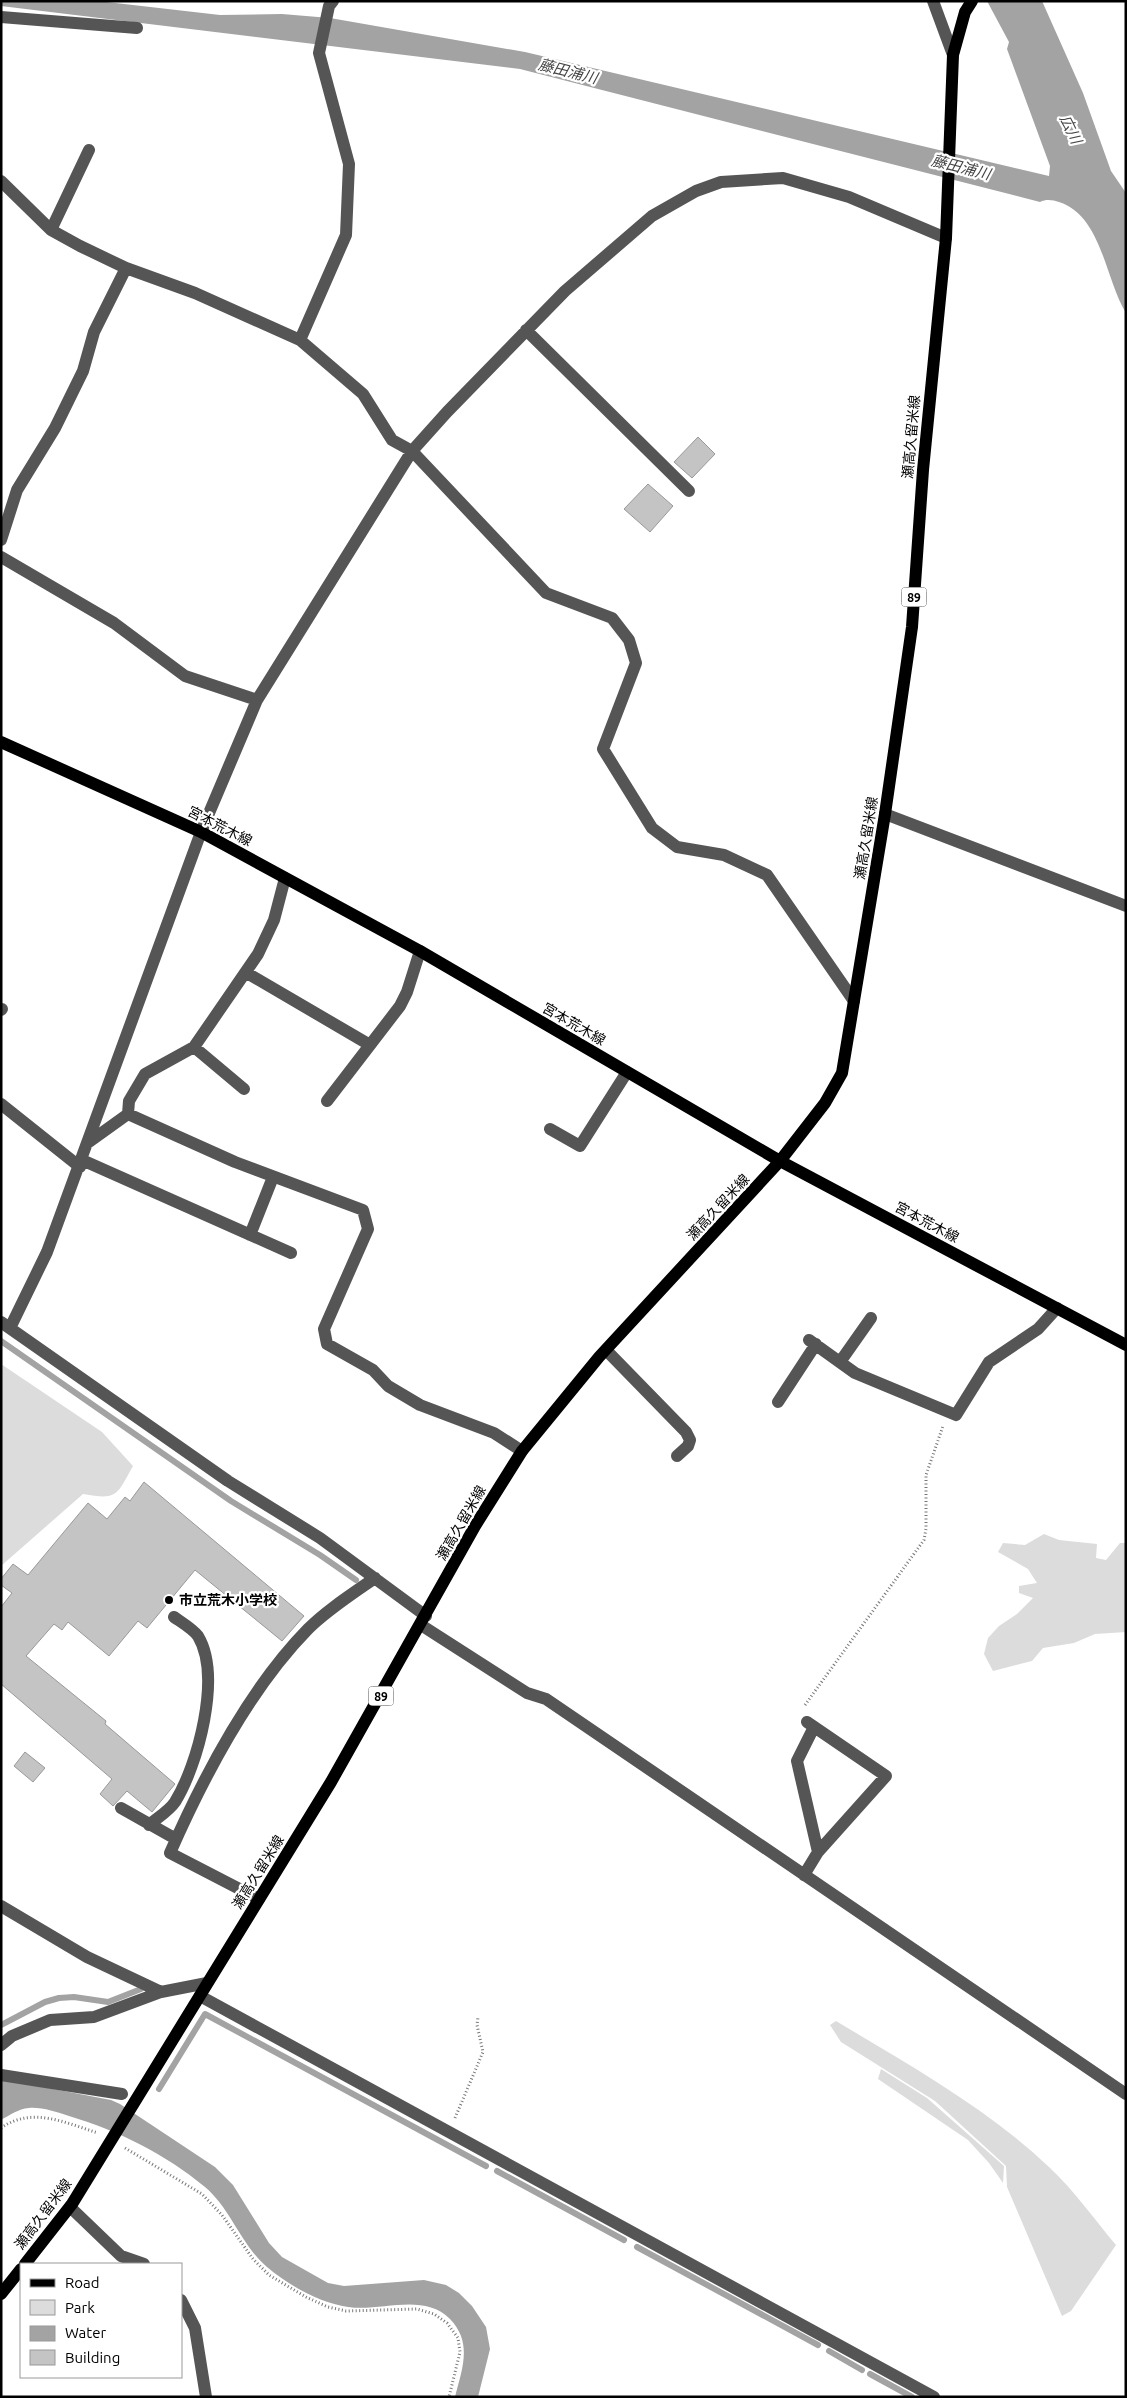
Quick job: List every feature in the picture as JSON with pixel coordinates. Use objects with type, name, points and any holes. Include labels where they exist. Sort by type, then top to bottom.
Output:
[{"type":"main road","name":"瀬高久留米線","points":[[26,2263],[70,2207],[331,1782],[424,1620],[475,1526],[522,1451],[606,1350],[780,1161],[825,1103],[842,1073],[885,814],[912,627],[923,470],[946,238],[953,55],[968,7]]},
{"type":"main road","name":"宮本荒木線","points":[[1,742],[201,832],[420,951],[780,1161],[1126,1345]]},
{"type":"main road","name":"瀬高久留米線","points":[[1,2294],[20,2269]]},
{"type":"street","points":[[300,340],[346,235],[349,164],[319,53],[329,6],[333,1]]},
{"type":"street","points":[[933,1],[953,55]]},
{"type":"street","points":[[1,17],[137,28]]},
{"type":"street","points":[[51,230],[89,150]]},
{"type":"street","points":[[946,238],[849,197],[783,178],[721,182],[696,190],[652,216],[564,291],[412,451],[257,700],[201,832],[81,1164],[47,1252],[6,1325],[228,1481],[320,1538],[374,1578],[424,1620],[527,1693],[546,1700],[1126,2094]]},
{"type":"street","points":[[1,181],[51,230],[126,268],[195,293],[300,340],[363,394],[392,440],[412,451],[546,593],[612,618],[629,640],[636,663],[603,749],[652,828],[677,847],[724,855],[767,875],[854,1001]]},
{"type":"street","points":[[1,540],[16,490],[55,428],[84,371],[94,332],[126,268]]},
{"type":"street","points":[[526,330],[688,491]]},
{"type":"street","points":[[1,557],[114,623],[185,676],[257,700]]},
{"type":"street","points":[[885,814],[1126,906]]},
{"type":"street","points":[[89,1142],[128,1114],[129,1101],[145,1074],[194,1047],[247,973],[274,920],[285,878]]},
{"type":"street","points":[[327,1101],[400,1006],[407,992],[420,951]]},
{"type":"street","points":[[247,973],[370,1045]]},
{"type":"street","points":[[194,1047],[244,1088]]},
{"type":"street","points":[[550,1129],[580,1146],[627,1072]]},
{"type":"street","points":[[1,1104],[81,1164],[291,1253]]},
{"type":"street","points":[[128,1114],[235,1162],[363,1210],[368,1228],[324,1328],[327,1344],[373,1370],[388,1386],[420,1405],[494,1433],[522,1451]]},
{"type":"street","points":[[250,1235],[273,1177]]},
{"type":"street","points":[[778,1402],[812,1342],[855,1373],[956,1415],[989,1362],[1038,1329],[1057,1308]]},
{"type":"street","points":[[840,1362],[871,1318]]},
{"type":"street","points":[[606,1350],[686,1432],[690,1440],[688,1446],[677,1456]]},
{"type":"street","points":[[259,1899],[170,1854],[193,1802],[224,1746],[286,1653],[320,1618],[374,1578]]},
{"type":"street","points":[[149,1825],[174,1803],[178,1796],[192,1764],[207,1704],[208,1664],[197,1635],[174,1617]]},
{"type":"street","points":[[804,1875],[818,1852],[886,1776],[810,1725],[798,1761],[818,1852]]},
{"type":"street","points":[[120,1808],[176,1839]]},
{"type":"street","points":[[1,1906],[86,1957],[161,1992]]},
{"type":"street","points":[[1,2044],[12,2036],[50,2020],[94,2017],[161,1992],[207,1983]]},
{"type":"street","points":[[200,1996],[934,2397]]},
{"type":"street","points":[[1,2075],[122,2094]]},
{"type":"street","points":[[70,2207],[121,2256],[141,2263]]},
{"type":"street","points":[[182,2302],[195,2328],[206,2397]]},
{"type":"path","points":[[810,1725],[802,1714],[805,1705],[924,1540],[926,1529],[926,1475],[948,1412]]},
{"type":"path","points":[[448,2132],[483,2052],[476,2025],[478,2017]]},
{"type":"path","points":[[1,2128],[12,2120],[37,2116],[98,2133]]},
{"type":"path","points":[[112,2139],[161,2171],[202,2194],[222,2215],[253,2259],[268,2275],[306,2297],[328,2307],[346,2310],[417,2308],[434,2314],[447,2323],[458,2338],[460,2352],[449,2397]]},
{"type":"green space","points":[[1,1364],[102,1432],[133,1466],[115,1494],[110,1496],[94,1496],[83,1494],[1,1566]]},
{"type":"green space","points":[[1044,1534],[1059,1540],[1097,1544],[1096,1558],[1106,1560],[1120,1543],[1126,1543],[1126,1632],[1095,1634],[1074,1643],[1043,1648],[1032,1661],[993,1671],[984,1654],[988,1638],[999,1626],[1017,1614],[1033,1598],[1019,1593],[1019,1586],[1037,1583],[1028,1569],[998,1552],[1003,1543],[1025,1545]]},
{"type":"green space","points":[[836,2021],[947,2088],[1000,2125],[1049,2167],[1084,2205],[1116,2245],[1071,2311],[1062,2316],[1007,2187],[1006,2166],[935,2101],[841,2042],[830,2025]]},
{"type":"green space","points":[[881,2069],[927,2098],[1004,2166],[1003,2183],[989,2163],[968,2140],[878,2079]]},
{"type":"water","points":[[1,1],[98,1],[220,15],[282,14],[330,18],[525,52],[1049,176],[1050,166],[1007,49],[1009,42],[987,1],[1042,1],[1083,93],[1111,171],[1126,193],[1126,313],[1094,234],[1085,220],[1073,209],[1057,201],[1047,200],[1040,202],[520,69],[1,6]]},
{"type":"water","points":[[1,2079],[111,2100],[120,2104],[215,2167],[233,2185],[269,2243],[282,2257],[328,2283],[344,2286],[424,2280],[446,2285],[459,2293],[472,2306],[486,2327],[490,2349],[478,2397],[455,2397],[463,2366],[464,2347],[457,2328],[450,2319],[439,2311],[427,2306],[415,2305],[348,2307],[326,2302],[294,2287],[275,2274],[258,2258],[222,2206],[205,2187],[158,2154],[106,2129],[49,2110],[25,2109],[14,2112],[1,2120]]},
{"type":"building","points":[[698,437],[715,454],[692,478],[674,462]]},
{"type":"building","points":[[648,484],[673,506],[650,532],[624,509]]},
{"type":"building","points":[[144,1482],[304,1616],[282,1641],[195,1570],[147,1628],[138,1621],[109,1656],[68,1622],[62,1630],[54,1624],[26,1656],[106,1721],[105,1724],[175,1784],[152,1812],[127,1791],[113,1806],[100,1794],[112,1779],[1,1684],[1,1607],[12,1593],[1,1585],[1,1579],[13,1564],[28,1575],[88,1503],[107,1519],[125,1497],[130,1501]]},
{"type":"building","points":[[25,1752],[45,1768],[33,1782],[14,1766]]},
{"type":"waterway","points":[[1,1341],[231,1501],[320,1555],[356,1580]]},
{"type":"waterway","points":[[1,2025],[45,2002],[59,1998],[74,1997],[108,2002],[141,1989]]},
{"type":"waterway","points":[[159,2089],[205,2014],[486,2166]]},
{"type":"waterway","points":[[497,2171],[624,2240]]},
{"type":"waterway","points":[[637,2247],[818,2345]]},
{"type":"waterway","points":[[829,2351],[862,2370]]},
{"type":"waterway","points":[[870,2374],[912,2397]]},
{"type":"place","name":"市立荒木小学校","points":[[169,1600]]},
{"type":"water label","name":"藤田浦川","points":[[568,71]]},
{"type":"water label","name":"広川","points":[[1071,129]]},
{"type":"water label","name":"藤田浦川","points":[[961,167]]}]
